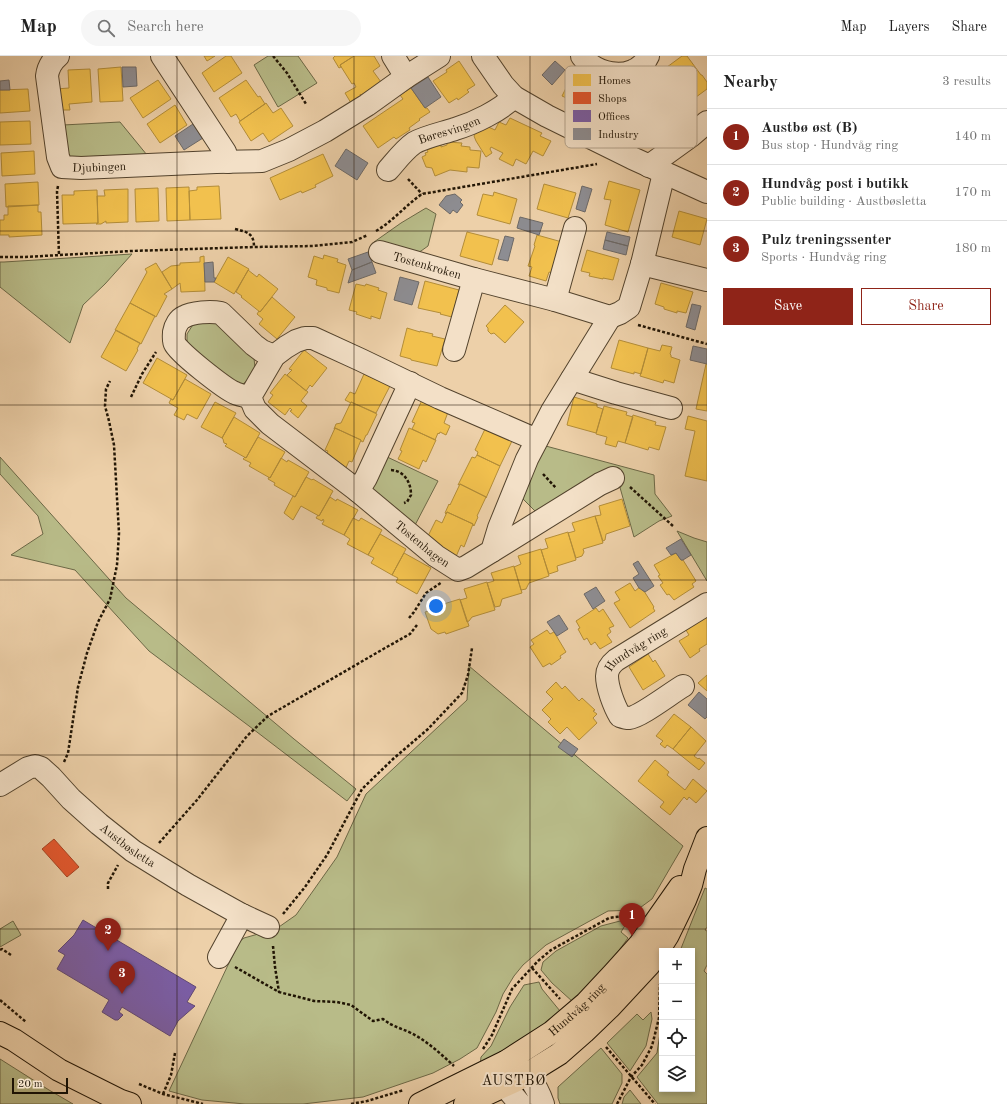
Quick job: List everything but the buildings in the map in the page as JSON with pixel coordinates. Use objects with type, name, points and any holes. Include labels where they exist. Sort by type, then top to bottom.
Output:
[{"type":"main road","name":"Hundvåg ring","points":[[465,1104],[518,1080],[559,1054],[610,1007],[649,965],[668,935],[691,885],[700,864],[707,838]]},
{"type":"main road","name":"Hundvåg ring","points":[[414,1096],[507,1062],[552,1032],[586,1003],[640,944],[674,895],[700,864]]},
{"type":"main road","points":[[5,1033],[59,1070],[130,1104]]},
{"type":"street","name":"Djubingen","points":[[58,56],[51,64],[47,76],[56,148],[62,167],[81,168],[262,161],[289,150],[325,131],[367,105],[406,76],[439,56]]},
{"type":"street","points":[[162,56],[226,152],[228,162]]},
{"type":"street","points":[[393,56],[406,76]]},
{"type":"street","points":[[483,56],[503,85],[514,97],[565,125]]},
{"type":"street","points":[[582,56],[592,66]]},
{"type":"street","points":[[640,66],[648,56]]},
{"type":"street","name":"Børesvingen","points":[[388,170],[414,143],[473,122],[507,104],[514,97]]},
{"type":"street","points":[[697,131],[707,122]]},
{"type":"street","points":[[612,148],[657,170],[706,190]]},
{"type":"street","points":[[492,551],[499,528],[532,449],[552,410],[610,317],[629,307],[642,264],[657,170],[679,148]]},
{"type":"street","points":[[555,300],[575,228]]},
{"type":"street","name":"Tostenkroken","points":[[380,252],[555,300],[610,317]]},
{"type":"street","points":[[642,264],[707,280]]},
{"type":"street","name":"Tostenkroken","points":[[454,350],[474,279]]},
{"type":"street","points":[[274,356],[262,351],[254,345],[225,316],[220,313],[205,312],[184,317],[177,324],[175,329],[175,345],[189,359],[219,383],[235,393],[250,397],[274,356],[286,346],[296,341],[305,338],[313,338],[471,412],[532,449]]},
{"type":"street","points":[[572,379],[671,408]]},
{"type":"street","points":[[358,491],[366,478],[410,384]]},
{"type":"street","name":"Tostenhagen","points":[[250,397],[254,409],[270,424],[358,491],[436,556],[458,570],[472,564],[600,484],[613,478]]},
{"type":"street","name":"Hundvåg ring","points":[[683,686],[642,713],[628,718],[620,716],[617,711],[611,695],[607,676],[608,669],[611,663],[707,604]]},
{"type":"street","name":"Austbøsletta","points":[[0,785],[28,768],[34,766],[41,768],[71,799],[99,824],[136,853],[188,885],[242,915],[268,927]]},
{"type":"street","points":[[219,957],[242,915]]},
{"type":"street","points":[[520,1104],[505,1086],[507,1062],[515,1064],[527,1074],[544,1104]]},
{"type":"path","points":[[273,56],[287,73],[306,104]]},
{"type":"path","points":[[0,257],[305,246],[352,242],[383,227],[422,194],[602,163],[606,161],[606,148]]},
{"type":"path","points":[[59,256],[58,192],[62,167]]},
{"type":"path","points":[[235,229],[248,232],[253,238],[254,247]]},
{"type":"path","points":[[610,317],[707,344]]},
{"type":"path","points":[[131,397],[142,374],[157,351],[174,335]]},
{"type":"path","points":[[51,777],[61,768],[68,753],[78,687],[92,637],[110,599],[117,565],[119,533],[114,445],[105,406],[106,389],[110,381]]},
{"type":"path","points":[[532,449],[535,465],[570,503]]},
{"type":"path","points":[[371,467],[379,470],[396,470],[404,475],[411,490],[412,495],[408,502],[384,514]]},
{"type":"path","points":[[613,478],[620,479],[633,489],[653,510],[672,526]]},
{"type":"path","points":[[409,618],[426,593],[458,570]]},
{"type":"path","points":[[108,889],[108,883],[115,868],[123,859],[156,846],[197,800],[247,736],[268,716],[410,634],[417,625]]},
{"type":"path","points":[[279,992],[273,946],[268,927],[276,921],[304,888],[328,855],[362,789],[393,759],[428,729],[462,693],[468,675],[472,648]]},
{"type":"path","points":[[478,1054],[484,1049],[492,1035],[512,989],[521,978],[550,950],[609,918],[624,916],[632,917]]},
{"type":"path","points":[[0,950],[2,949],[11,955]]},
{"type":"path","points":[[219,957],[279,992],[314,1001],[337,1002],[351,1005],[372,1021],[383,1019],[391,1025],[412,1033],[440,1052],[456,1067],[449,1071]]},
{"type":"path","points":[[532,968],[562,1001]]},
{"type":"path","points":[[617,1104],[632,1077],[642,1065],[652,1046],[659,1018],[660,984]]},
{"type":"path","points":[[0,1000],[30,1025]]},
{"type":"path","points":[[606,1048],[655,1104]]},
{"type":"path","points":[[163,1094],[171,1075],[175,1053]]},
{"type":"path","points":[[135,1083],[163,1094],[203,1104]]},
{"type":"path","points":[[351,1104],[414,1096]]},
{"type":"green space","points":[[268,56],[298,56],[317,83],[278,107],[254,65]]},
{"type":"green space","points":[[120,122],[147,155],[69,157],[63,125]]},
{"type":"green space","points":[[426,208],[436,214],[428,246],[421,251],[414,254],[374,242],[401,223]]},
{"type":"green space","points":[[132,254],[105,284],[83,305],[70,343],[0,287],[0,262]]},
{"type":"green space","points":[[218,320],[254,358],[255,368],[250,378],[243,384],[234,385],[187,343],[187,334],[194,323]]},
{"type":"green space","points":[[542,445],[654,475],[655,494],[672,516],[659,521],[634,537],[619,484],[537,513],[518,494]]},
{"type":"green space","points":[[383,455],[438,481],[413,529],[368,491]]},
{"type":"green space","points":[[0,457],[126,598],[356,789],[347,801],[149,651],[75,570],[11,555],[43,534],[38,516],[0,474]]},
{"type":"green space","points":[[677,531],[707,542],[707,581]]},
{"type":"green space","points":[[469,666],[683,846],[652,899],[637,910],[608,911],[546,945],[523,965],[514,976],[503,994],[496,1012],[477,1048],[433,1073],[363,1097],[303,1104],[245,1104],[202,1100],[169,1091],[240,941],[244,938],[276,929],[296,915],[337,857],[366,794],[467,700]]},
{"type":"green space","points":[[705,888],[707,889],[707,927],[705,930],[707,931],[707,965],[704,971],[707,974],[707,1104],[658,1104],[637,1077],[657,1053],[659,1040],[659,1092],[695,1092],[695,948],[681,948]]},
{"type":"green space","points":[[13,921],[21,935],[0,947],[0,929]]},
{"type":"green space","points":[[620,921],[628,921],[621,932],[628,938],[601,975],[573,1002],[552,983],[541,970],[543,962],[556,951],[601,926]]},
{"type":"green space","points":[[539,982],[542,989],[560,1011],[552,1020],[480,1067],[481,1057],[491,1046],[510,1007],[524,985]]},
{"type":"green space","points":[[651,1012],[652,1019],[646,1046],[630,1071],[607,1043],[637,1014],[643,1020]]},
{"type":"green space","points":[[601,1048],[622,1074],[622,1083],[612,1104],[560,1104],[558,1098],[558,1087]]},
{"type":"green space","points":[[0,1059],[49,1090],[73,1104],[0,1104]]},
{"type":"green space","points":[[630,1090],[641,1104],[622,1104],[624,1097]]},
{"type":"place","name":"Austbø øst (B)","points":[[632,936]]},
{"type":"place","name":"Hundvåg post i butikk","points":[[108,951]]},
{"type":"place","name":"Pulz treningssenter","points":[[122,994]]},
{"type":"district","name":"AUSTBØ","points":[[514,1080]]}]
